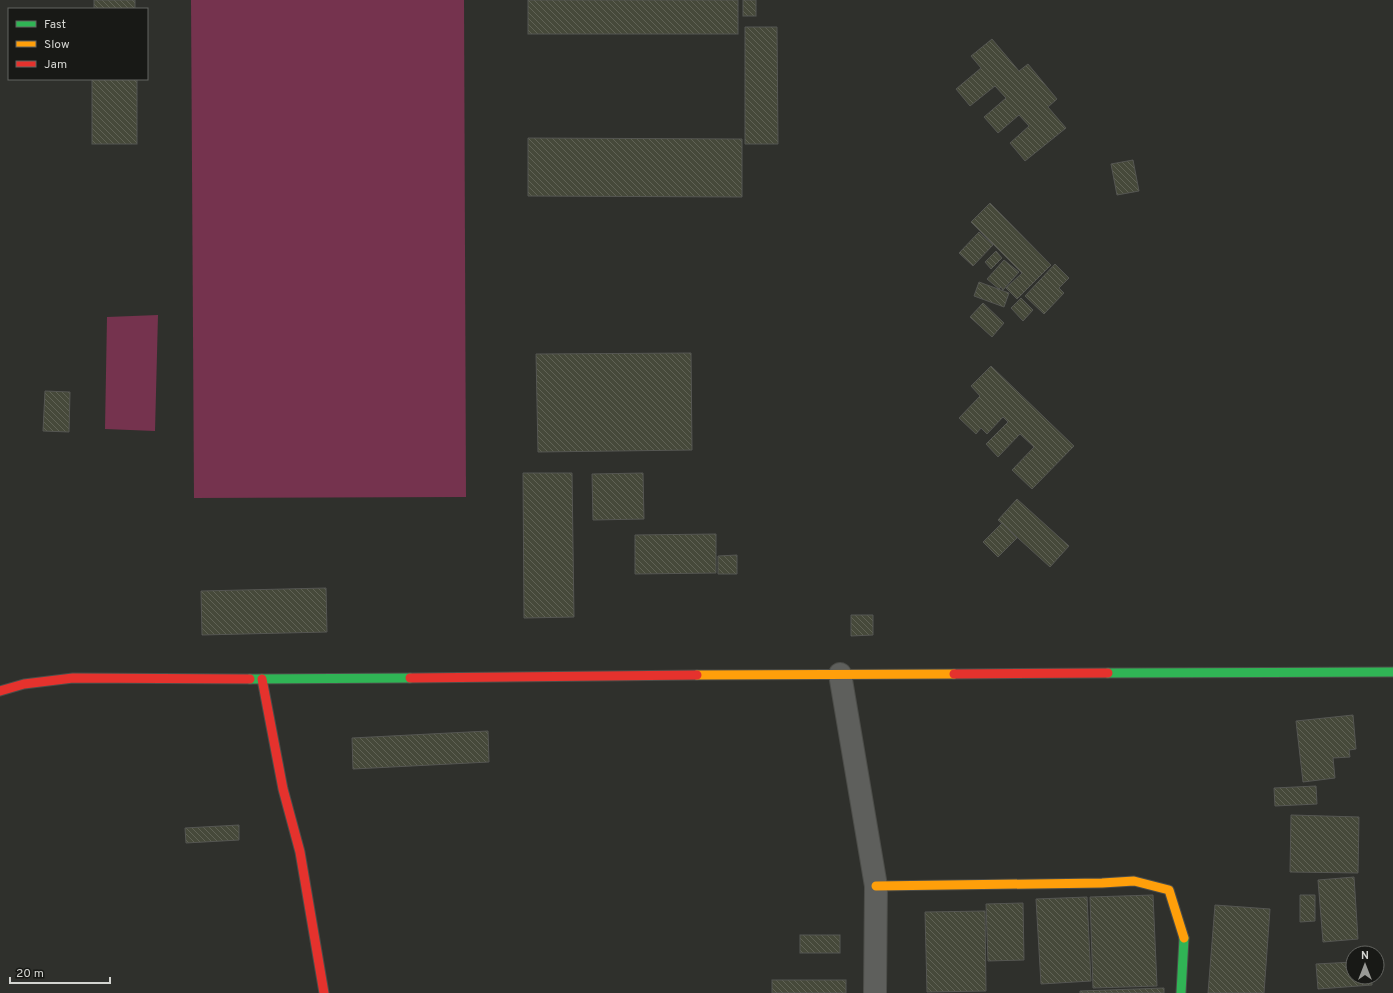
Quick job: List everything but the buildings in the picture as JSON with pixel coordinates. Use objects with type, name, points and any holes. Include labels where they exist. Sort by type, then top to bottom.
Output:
[{"type":"main road","points":[[0,691],[24,684],[73,678],[262,679],[840,674],[1393,672]]},
{"type":"main road","points":[[262,679],[283,790],[300,852],[324,993]]},
{"type":"main road","points":[[876,886],[1102,883],[1134,881],[1169,890],[1184,936],[1181,993]]},
{"type":"street","points":[[840,674],[876,886],[875,993]]},
{"type":"shaded area","points":[[191,0],[464,0],[466,497],[194,498]]},
{"type":"shaded area","points":[[158,315],[155,431],[105,429],[107,317]]},
{"type":"traffic: fast","points":[[1108,673],[1393,672]]},
{"type":"traffic: fast","points":[[250,679],[410,678]]},
{"type":"traffic: fast","points":[[1181,993],[1184,938]]},
{"type":"traffic: slow","points":[[697,675],[954,674]]},
{"type":"traffic: slow","points":[[876,886],[1102,883],[1134,881],[1169,890],[1184,938]]},
{"type":"traffic: jam","points":[[954,674],[1108,673]]},
{"type":"traffic: jam","points":[[410,678],[697,675]]},
{"type":"traffic: jam","points":[[0,691],[24,684],[73,678],[250,679]]},
{"type":"traffic: jam","points":[[262,679],[283,789],[300,852],[324,993]]}]
